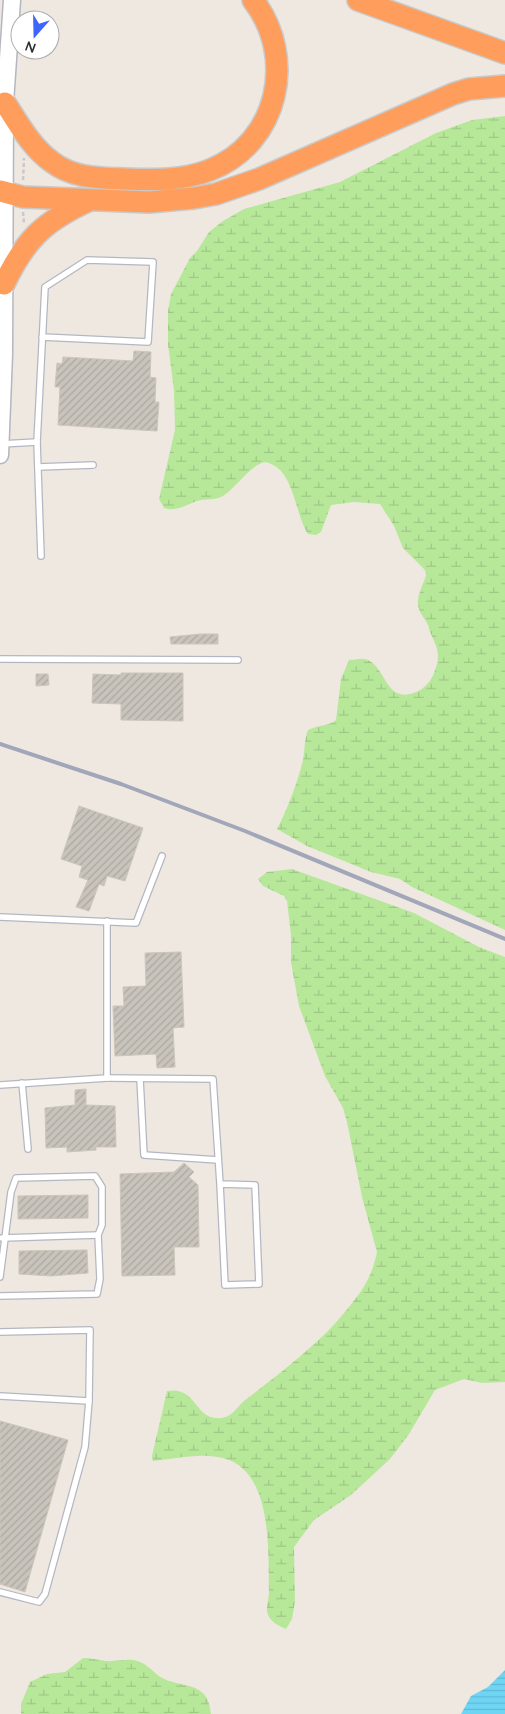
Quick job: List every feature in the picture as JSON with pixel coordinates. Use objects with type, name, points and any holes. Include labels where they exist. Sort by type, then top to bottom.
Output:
[{"type":"highway","points":[[5,103],[36,148],[53,163],[73,173],[96,178],[162,179],[180,178],[209,170],[230,160],[247,146],[264,124],[274,100],[278,74],[276,47],[268,22],[254,0]]},
{"type":"highway","points":[[358,0],[505,53]]},
{"type":"highway","points":[[2,192],[23,197],[156,202],[216,194],[259,179],[453,94],[469,89],[505,86]]},
{"type":"highway","points":[[4,284],[22,250],[36,232],[55,218],[90,200]]},
{"type":"main road","points":[[0,455],[4,284],[2,192],[5,103],[12,0]]},
{"type":"lane","points":[[41,556],[37,442],[42,337],[45,288],[87,260],[153,262],[148,342],[42,337]]},
{"type":"lane","points":[[0,444],[37,442]]},
{"type":"lane","points":[[38,467],[93,465]]},
{"type":"lane","points":[[0,659],[238,660]]},
{"type":"lane","points":[[0,917],[136,923],[162,856]]},
{"type":"lane","points":[[106,1078],[107,921]]},
{"type":"lane","points":[[0,1085],[106,1078],[213,1079],[226,1285],[259,1284],[256,1185],[220,1184]]},
{"type":"lane","points":[[140,1079],[144,1155],[218,1160]]},
{"type":"lane","points":[[22,1083],[28,1149]]},
{"type":"lane","points":[[0,1277],[2,1238],[11,1192],[16,1178],[95,1176],[102,1187],[102,1225],[98,1235],[100,1278],[97,1294],[0,1296]]},
{"type":"lane","points":[[2,1238],[98,1235]]},
{"type":"lane","points":[[0,1332],[90,1330],[89,1402],[85,1447],[45,1594],[39,1602],[0,1592]]},
{"type":"lane","points":[[0,1396],[89,1402]]},
{"type":"path","points":[[23,182],[24,149]]},
{"type":"path","points":[[23,208],[24,226]]},
{"type":"green space","points":[[505,116],[505,930],[412,887],[400,879],[371,872],[307,846],[277,829],[298,778],[308,730],[336,720],[341,679],[349,660],[362,659],[371,662],[377,667],[391,689],[405,695],[419,691],[424,687],[431,679],[436,667],[437,649],[418,604],[426,575],[425,570],[403,548],[394,526],[380,504],[354,502],[331,505],[321,532],[316,535],[308,534],[288,482],[275,466],[265,462],[254,467],[220,498],[200,500],[181,508],[173,509],[164,508],[159,499],[175,430],[174,391],[168,344],[168,311],[171,294],[190,258],[197,251],[209,232],[223,221],[244,209],[340,182],[436,133],[472,120]]},
{"type":"green space","points":[[292,869],[414,913],[479,947],[505,957],[505,1382],[482,1383],[464,1379],[435,1390],[409,1434],[390,1459],[351,1495],[314,1520],[294,1547],[295,1602],[292,1619],[286,1629],[273,1622],[267,1612],[269,1592],[268,1538],[261,1499],[254,1482],[243,1469],[229,1460],[220,1457],[191,1456],[153,1461],[152,1456],[167,1391],[184,1393],[210,1417],[220,1418],[230,1415],[245,1400],[297,1359],[331,1328],[362,1289],[376,1258],[377,1252],[362,1197],[343,1108],[325,1076],[299,1006],[291,962],[291,935],[287,901],[284,896],[263,886],[258,879],[267,872]]},
{"type":"green space","points":[[83,1658],[110,1661],[133,1660],[140,1662],[167,1680],[199,1690],[205,1695],[209,1703],[211,1714],[21,1714],[21,1704],[30,1682],[47,1674],[65,1672]]},
{"type":"water","points":[[505,1670],[505,1714],[461,1714],[471,1696],[488,1687]]},
{"type":"building","points":[[134,351],[151,352],[150,377],[156,378],[155,402],[159,402],[157,431],[58,425],[60,387],[55,387],[57,363],[62,364],[63,357],[133,361]]},
{"type":"building","points":[[218,634],[218,644],[171,644],[170,637]]},
{"type":"building","points":[[121,673],[183,673],[183,721],[121,720],[121,704],[92,703],[93,674],[121,675]]},
{"type":"building","points":[[36,674],[48,674],[49,685],[36,686]]},
{"type":"building","points":[[79,806],[143,828],[125,881],[107,876],[104,886],[99,884],[89,911],[76,907],[88,880],[79,877],[82,866],[61,859]]},
{"type":"building","points":[[181,952],[184,1027],[173,1028],[175,1067],[157,1068],[156,1054],[115,1056],[113,1006],[124,1006],[123,987],[146,986],[145,953]]},
{"type":"building","points":[[86,1089],[86,1105],[115,1106],[116,1147],[96,1147],[96,1150],[67,1152],[67,1147],[46,1148],[45,1108],[75,1105],[75,1090]]},
{"type":"building","points":[[184,1163],[194,1172],[189,1177],[198,1185],[199,1247],[174,1247],[175,1275],[122,1276],[120,1174],[174,1172]]},
{"type":"building","points":[[88,1195],[88,1218],[18,1219],[18,1196]]},
{"type":"building","points":[[87,1250],[88,1273],[51,1276],[19,1274],[19,1251]]},
{"type":"building","points":[[0,1421],[68,1440],[25,1592],[0,1584]]},
{"type":"railway","points":[[0,744],[121,784],[245,831],[505,939]]}]
